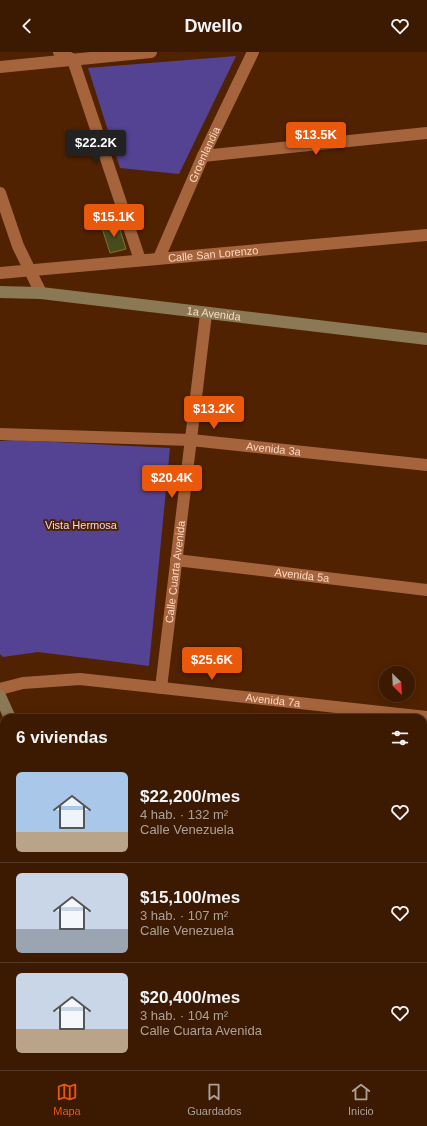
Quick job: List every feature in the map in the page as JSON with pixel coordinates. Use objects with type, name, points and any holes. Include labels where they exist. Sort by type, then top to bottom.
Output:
[{"type":"street","points":[[59,52],[73,60],[140,260]]},
{"type":"street","points":[[0,67],[151,52]]},
{"type":"street","name":"Groenlandia","points":[[159,258],[203,156],[253,52]]},
{"type":"street","points":[[203,156],[427,133]]},
{"type":"street","points":[[0,193],[18,246],[42,294]]},
{"type":"street","name":"Calle San Lorenzo","points":[[0,273],[30,269],[427,235]]},
{"type":"street","name":"1a Avenida","points":[[0,292],[42,294],[427,340]]},
{"type":"street","name":"Calle Cuarta Avenida","points":[[161,688],[206,314]]},
{"type":"street","name":"Avenida 3a","points":[[0,434],[191,440],[427,465]]},
{"type":"street","name":"Avenida 5a","points":[[176,560],[427,590]]},
{"type":"street","name":"Avenida 7a","points":[[0,690],[23,683],[80,678],[399,714]]},
{"type":"street","points":[[0,696],[8,714]]},
{"type":"green space","points":[[236,56],[179,174],[120,168],[88,68]]},
{"type":"green space","name":"Vista Hermosa","points":[[15,440],[170,448],[149,666],[38,652],[3,657],[0,654],[0,441]]},
{"type":"building","points":[[118,223],[126,249],[110,253],[102,228]]}]
